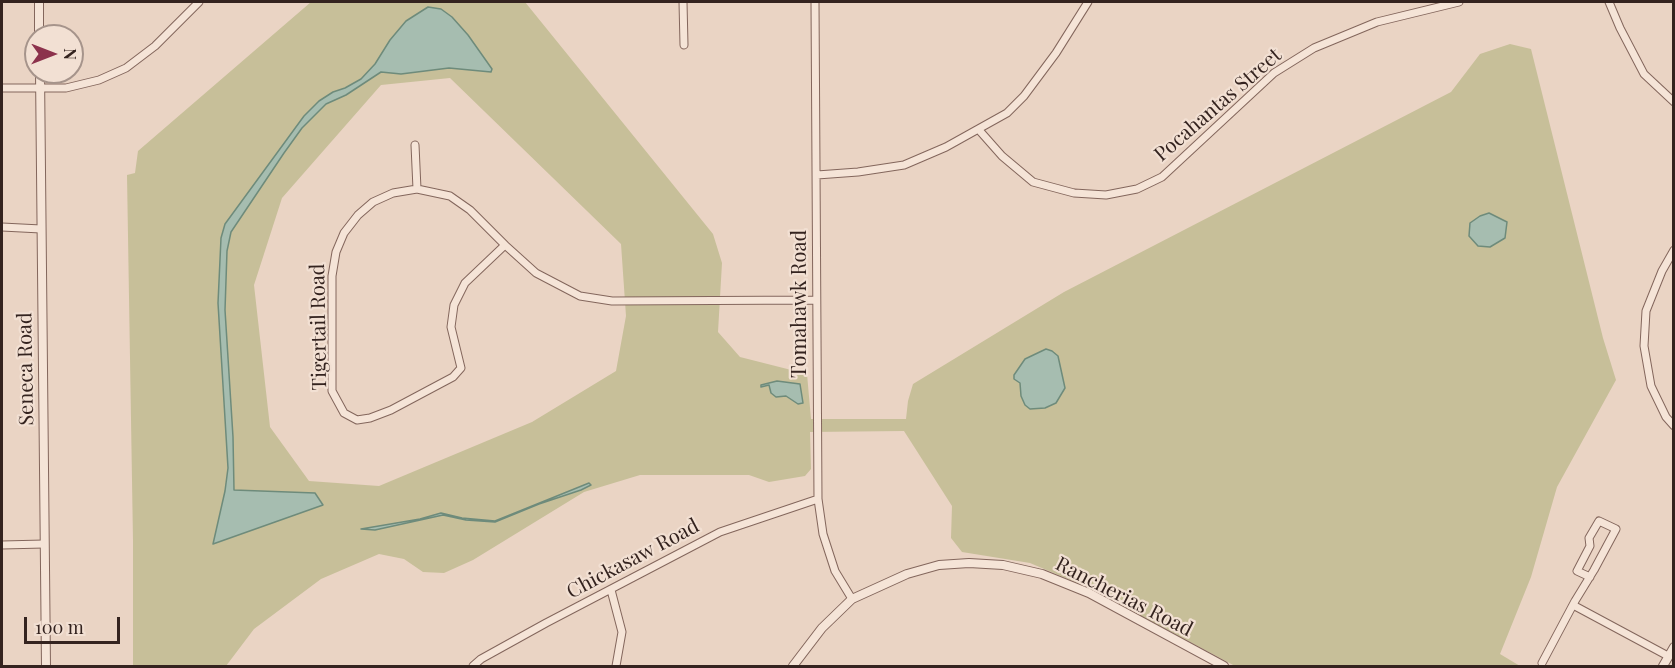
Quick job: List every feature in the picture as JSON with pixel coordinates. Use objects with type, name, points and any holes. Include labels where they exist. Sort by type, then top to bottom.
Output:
[{"type":"street","points":[[39,2],[39,24]]},
{"type":"street","points":[[2,88],[66,88],[99,80],[126,68],[155,46],[199,2]]},
{"type":"street","points":[[683,2],[684,45]]},
{"type":"street","name":"Tomahawk Road","points":[[815,2],[818,499],[823,534],[835,571],[852,599]]},
{"type":"street","points":[[817,175],[904,165],[946,147],[1007,113],[1024,96],[1056,53],[1088,2]]},
{"type":"street","name":"Pocahantas Street","points":[[979,130],[1002,156],[1033,182],[1074,193],[1106,195],[1137,189],[1162,177],[1274,73],[1314,48],[1377,22],[1459,2]]},
{"type":"street","points":[[1609,2],[1644,74],[1674,102]]},
{"type":"street","name":"Seneca Road","points":[[40,87],[46,666]]},
{"type":"street","points":[[415,145],[417,189]]},
{"type":"street","name":"Tigertail Road","points":[[505,245],[465,283],[454,305],[451,327],[461,368],[453,378],[391,410],[370,418],[357,420],[344,413],[332,391],[332,276],[336,252],[344,233],[358,215],[373,202],[393,193],[417,189],[450,196],[470,210],[536,273],[580,296],[612,301],[816,300]]},
{"type":"street","points":[[2,227],[41,229]]},
{"type":"street","points":[[1674,250],[1662,271],[1646,311],[1644,346],[1652,386],[1666,417],[1674,426]]},
{"type":"street","name":"Chickasaw Road","points":[[473,666],[481,659],[720,532],[818,499]]},
{"type":"street","points":[[1542,663],[1573,605],[1590,577],[1616,529],[1599,521],[1589,538],[1590,546],[1578,571],[1590,577]]},
{"type":"street","points":[[2,545],[44,544]]},
{"type":"street","name":"Rancherias Road","points":[[793,666],[822,628],[852,599],[907,574],[939,565],[969,563],[1022,568],[1042,574],[1089,593],[1224,666]]},
{"type":"street","points":[[611,590],[622,632],[616,666]]},
{"type":"street","points":[[1573,605],[1668,656]]},
{"type":"street","points":[[1663,666],[1674,647]]},
{"type":"shaded area","points":[[311,2],[525,2],[713,234],[722,263],[718,332],[740,357],[807,374],[811,419],[906,419],[913,384],[1064,292],[1451,92],[1480,54],[1510,44],[1531,49],[1603,338],[1616,380],[1557,487],[1531,577],[1500,654],[1520,666],[1235,666],[1087,587],[1030,563],[962,552],[951,538],[952,506],[904,431],[810,432],[811,469],[805,476],[769,482],[749,475],[640,475],[584,492],[473,560],[444,573],[423,572],[404,559],[379,554],[321,579],[254,629],[226,666],[133,666],[127,175],[135,173],[138,151]],"holes":[[[450,78],[621,244],[626,316],[616,371],[532,422],[379,486],[309,481],[270,427],[254,285],[282,198],[381,85]]]},
{"type":"shaded area","points":[[428,7],[441,9],[452,17],[468,35],[492,69],[491,72],[449,68],[401,74],[381,72],[346,95],[326,104],[302,128],[231,232],[227,251],[225,310],[234,490],[315,493],[323,505],[213,544],[228,468],[218,303],[221,238],[225,224],[304,116],[319,101],[361,79],[375,64],[390,40],[406,21]]},
{"type":"shaded area","points":[[1489,213],[1507,222],[1505,238],[1490,247],[1478,246],[1469,236],[1470,223]]},
{"type":"shaded area","points":[[1046,349],[1058,356],[1065,388],[1056,403],[1045,408],[1030,409],[1025,405],[1021,396],[1020,383],[1014,379],[1014,375],[1025,359]]},
{"type":"shaded area","points":[[777,381],[800,384],[803,403],[798,404],[786,396],[776,397],[771,393],[769,385],[761,387],[761,385]]},
{"type":"shaded area","points":[[589,483],[591,485],[581,490],[495,522],[466,520],[443,515],[375,530],[361,529],[441,513],[462,518],[495,521]]}]
